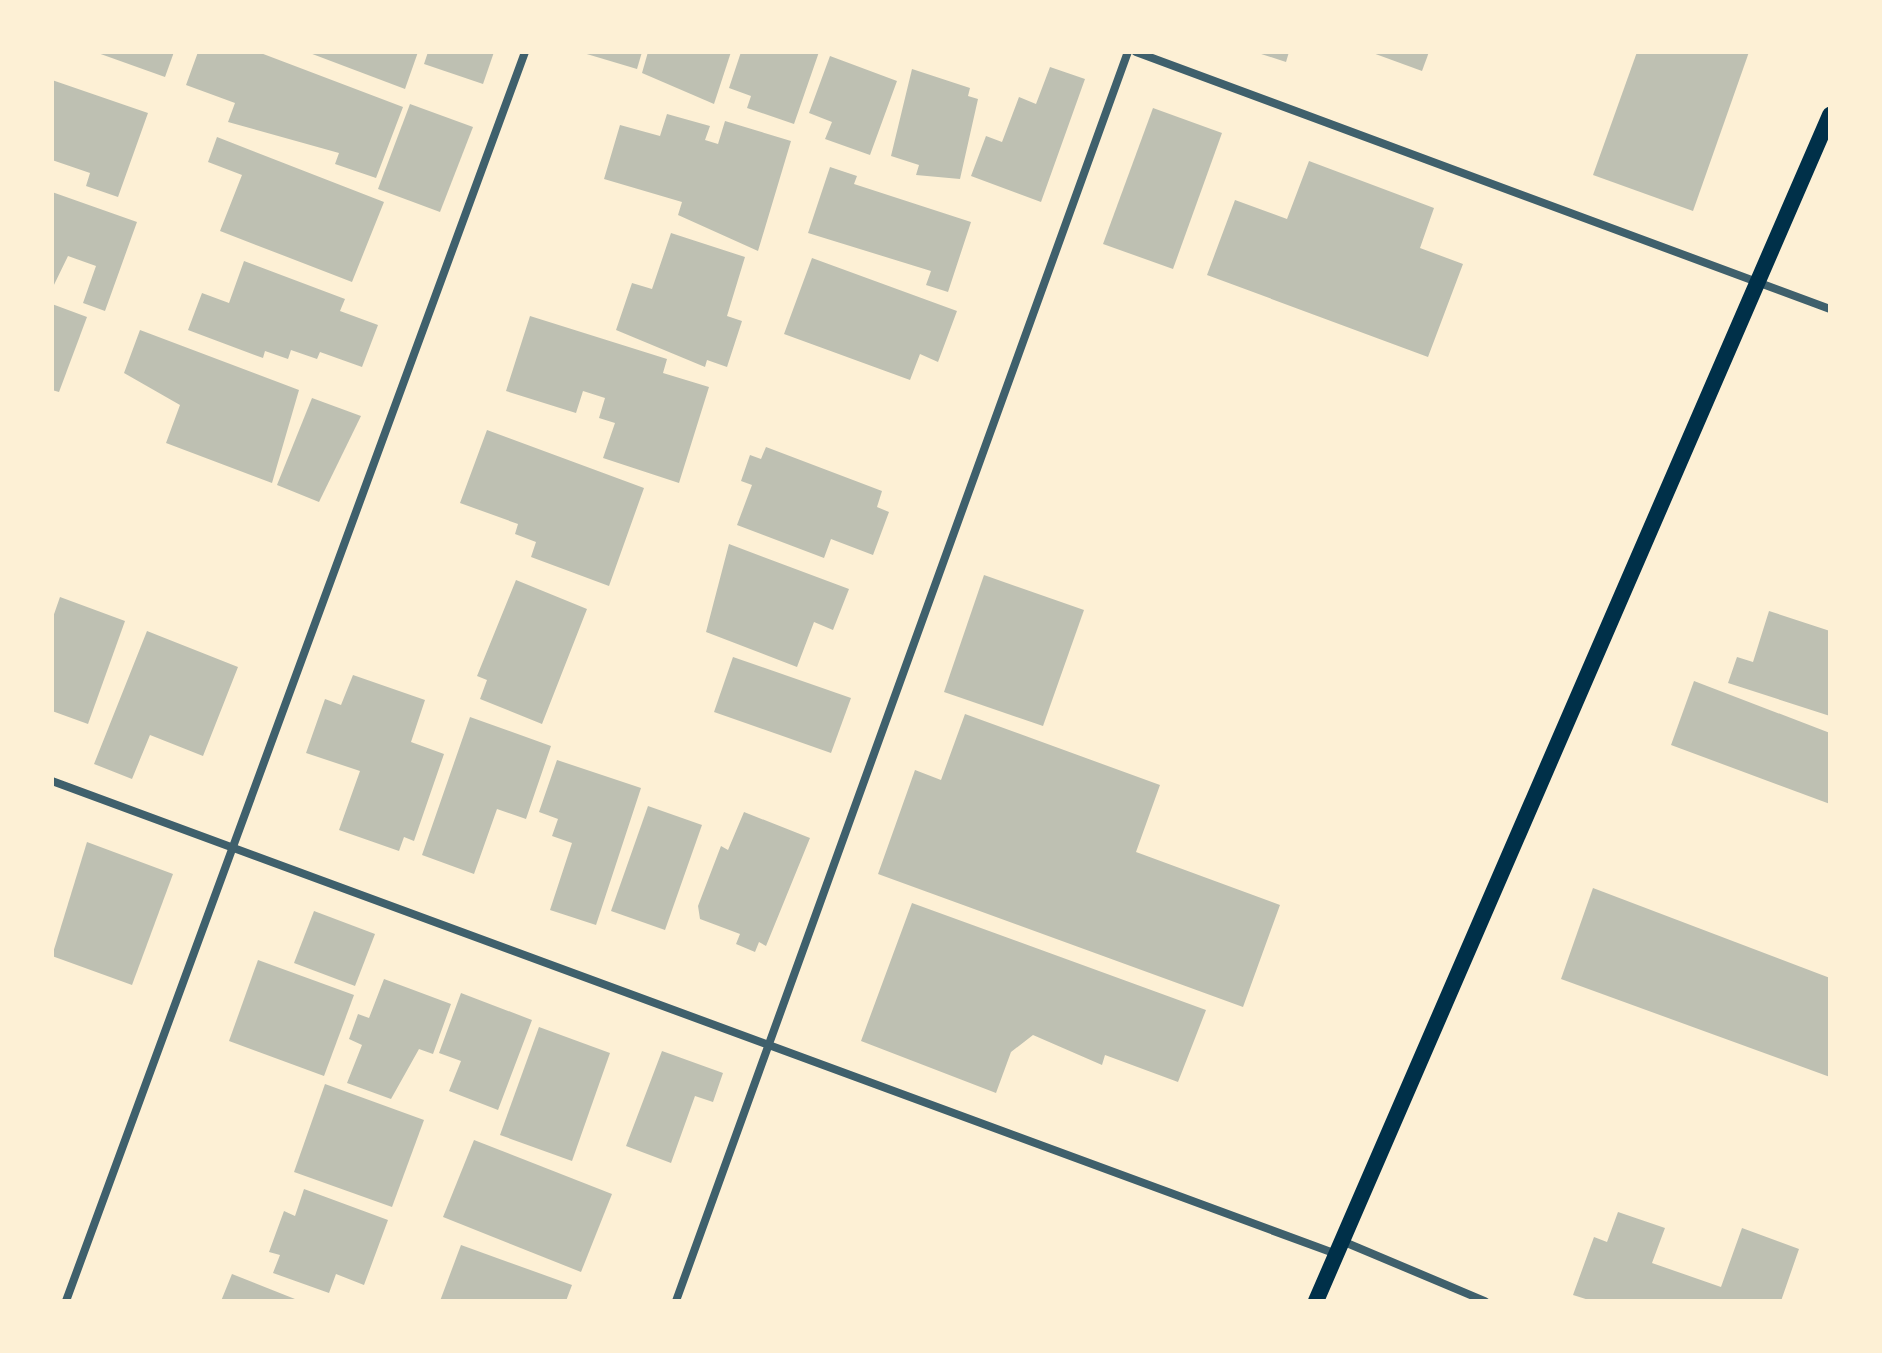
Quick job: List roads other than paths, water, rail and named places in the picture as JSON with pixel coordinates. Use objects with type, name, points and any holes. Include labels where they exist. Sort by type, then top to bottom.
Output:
[{"type":"main road","points":[[1316,1301],[1830,115]]},
{"type":"street","points":[[66,1301],[525,52]]},
{"type":"street","points":[[676,1301],[1128,52]]},
{"type":"street","points":[[1136,52],[1830,309]]},
{"type":"street","points":[[52,781],[234,846],[767,1050],[1485,1301]]}]
